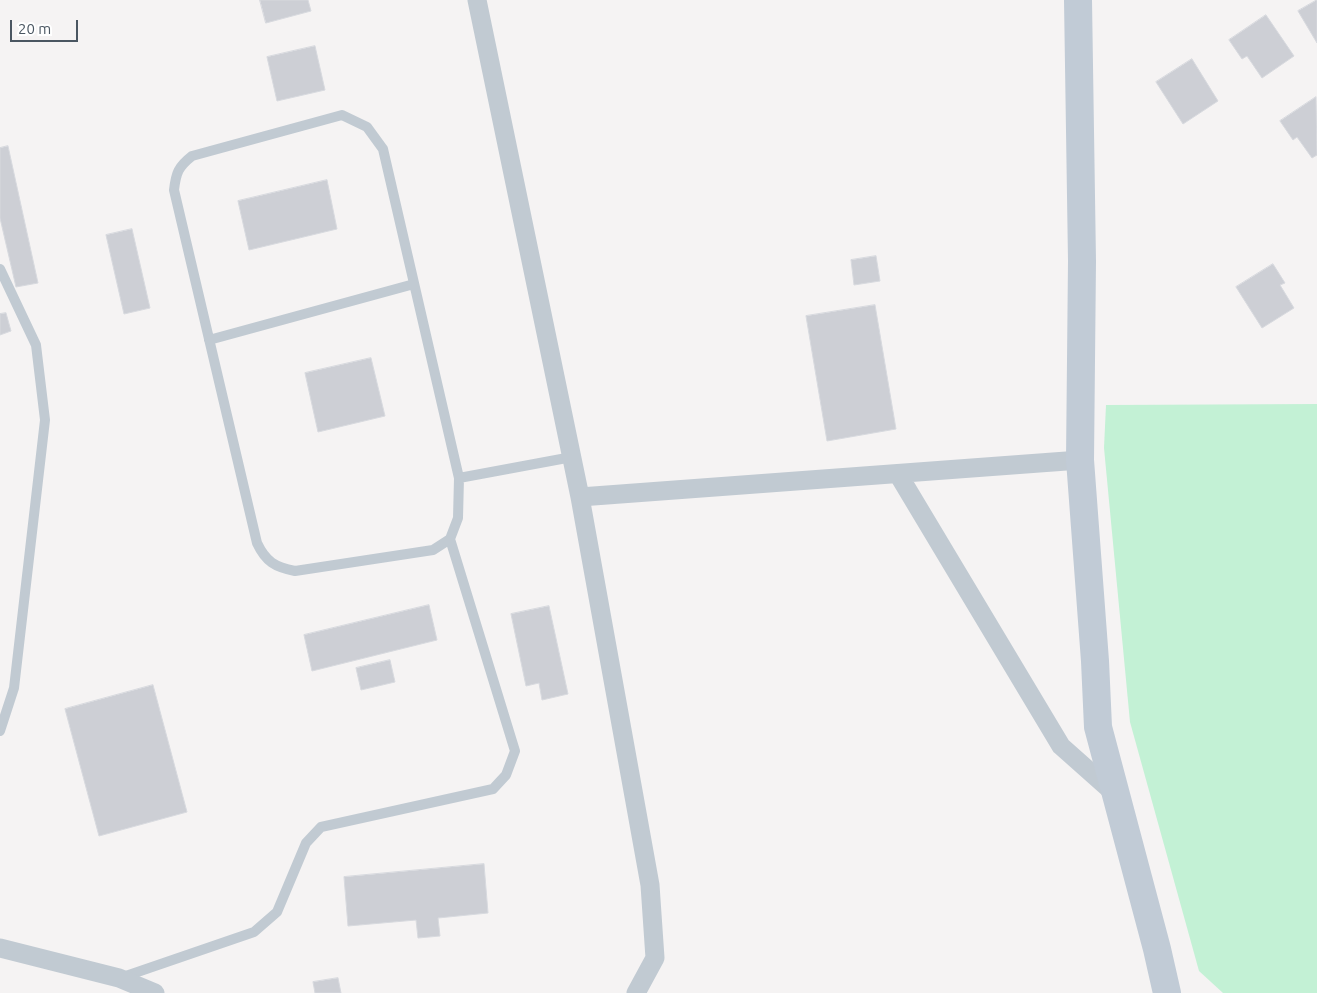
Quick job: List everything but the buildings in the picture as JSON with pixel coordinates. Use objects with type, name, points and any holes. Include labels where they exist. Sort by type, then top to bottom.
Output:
[{"type":"street","points":[[478,0],[580,497],[650,885],[655,958],[636,993]]},
{"type":"street","points":[[1078,0],[1082,261],[1080,460],[1098,727],[1157,948],[1167,993]]},
{"type":"street","points":[[580,497],[1080,460]]},
{"type":"street","points":[[898,474],[1061,746],[1115,794]]},
{"type":"street","points":[[0,948],[119,978],[155,993]]},
{"type":"lane","points":[[342,116],[367,127],[383,149],[414,284],[458,478],[458,518],[450,539],[433,550],[295,571],[278,568],[263,556],[257,543],[174,190],[176,175],[182,164],[192,156],[342,116]]},
{"type":"lane","points":[[0,270],[36,345],[45,420],[14,688],[0,731]]},
{"type":"lane","points":[[210,340],[414,284]]},
{"type":"lane","points":[[458,478],[572,457]]},
{"type":"lane","points":[[119,978],[254,932],[277,912],[306,843],[321,827],[493,788],[506,774],[515,751],[450,539]]},
{"type":"green space","points":[[1317,404],[1317,993],[1223,993],[1199,971],[1130,722],[1104,448],[1106,405]]}]
